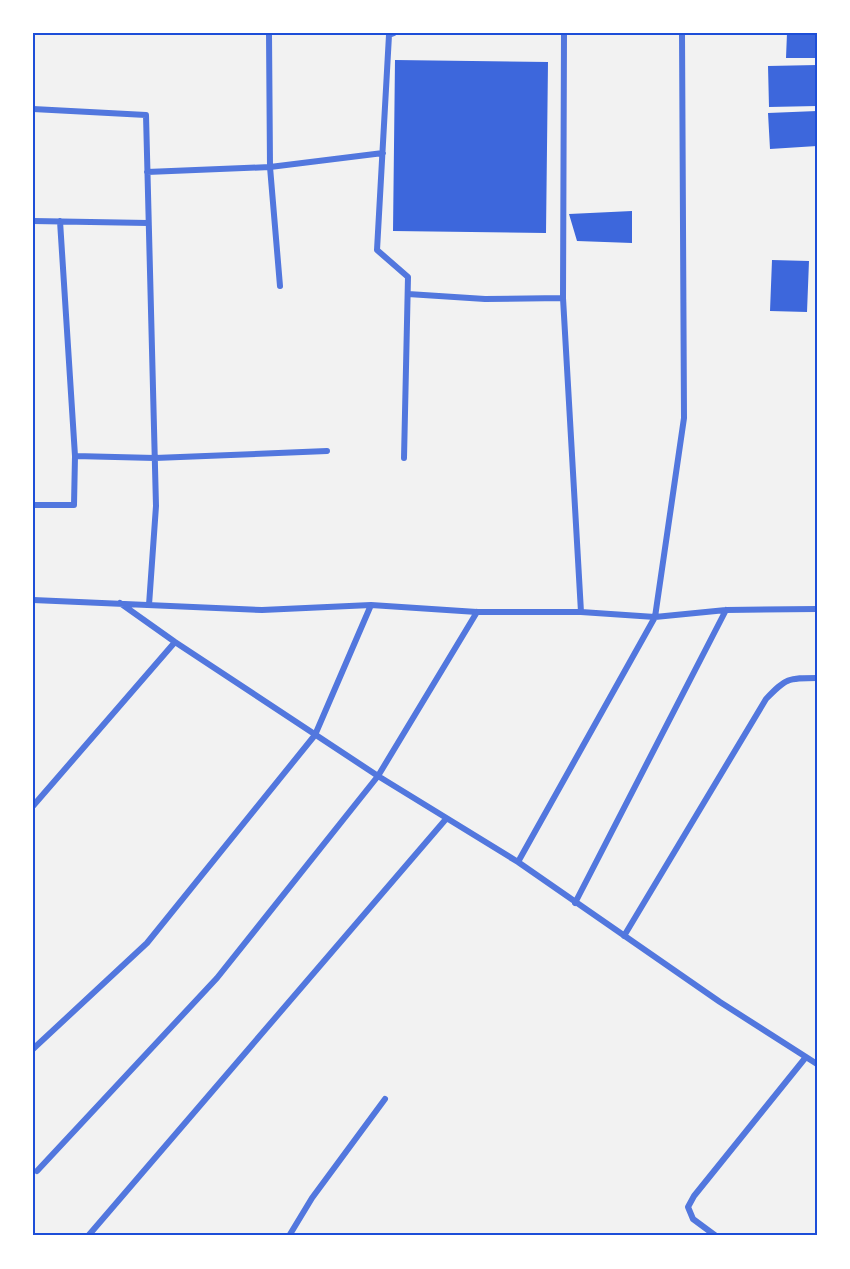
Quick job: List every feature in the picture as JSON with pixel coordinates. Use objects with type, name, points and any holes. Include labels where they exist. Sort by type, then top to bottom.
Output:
[{"type":"street","points":[[268,33],[270,167],[280,286]]},
{"type":"street","points":[[564,33],[563,297],[581,612]]},
{"type":"street","points":[[518,862],[655,617],[684,418],[682,33]]},
{"type":"street","points":[[390,34],[377,250],[408,277],[404,458]]},
{"type":"street","points":[[33,109],[146,115],[156,506],[149,605]]},
{"type":"street","points":[[147,172],[270,167],[383,153]]},
{"type":"street","points":[[33,221],[148,223]]},
{"type":"street","points":[[33,505],[74,505],[75,456],[60,221]]},
{"type":"street","points":[[408,294],[485,299],[563,297]]},
{"type":"street","points":[[75,456],[155,458],[327,451]]},
{"type":"street","points":[[33,600],[262,610],[371,605],[477,612],[581,612],[655,617],[726,610],[817,609]]},
{"type":"street","points":[[120,603],[378,776],[518,862],[720,1002],[817,1064]]},
{"type":"street","points":[[33,1049],[147,943],[315,735],[371,605]]},
{"type":"street","points":[[575,903],[726,610]]},
{"type":"street","points":[[37,1171],[217,978],[378,776],[477,612]]},
{"type":"street","points":[[33,806],[175,642]]},
{"type":"street","points":[[624,936],[766,699],[781,683],[796,678],[817,678]]},
{"type":"street","points":[[88,1236],[446,819]]},
{"type":"street","points":[[716,1236],[693,1219],[688,1207],[694,1196],[806,1057]]},
{"type":"street","points":[[289,1236],[312,1198],[385,1099]]},
{"type":"building","points":[[787,33],[817,33],[817,58],[786,58]]},
{"type":"building","points":[[395,60],[548,62],[546,233],[393,231]]},
{"type":"building","points":[[817,65],[817,106],[769,107],[768,66]]},
{"type":"building","points":[[817,111],[817,146],[770,149],[768,113]]},
{"type":"building","points":[[632,211],[632,243],[577,241],[569,214]]},
{"type":"building","points":[[772,260],[809,261],[807,312],[770,311]]}]
